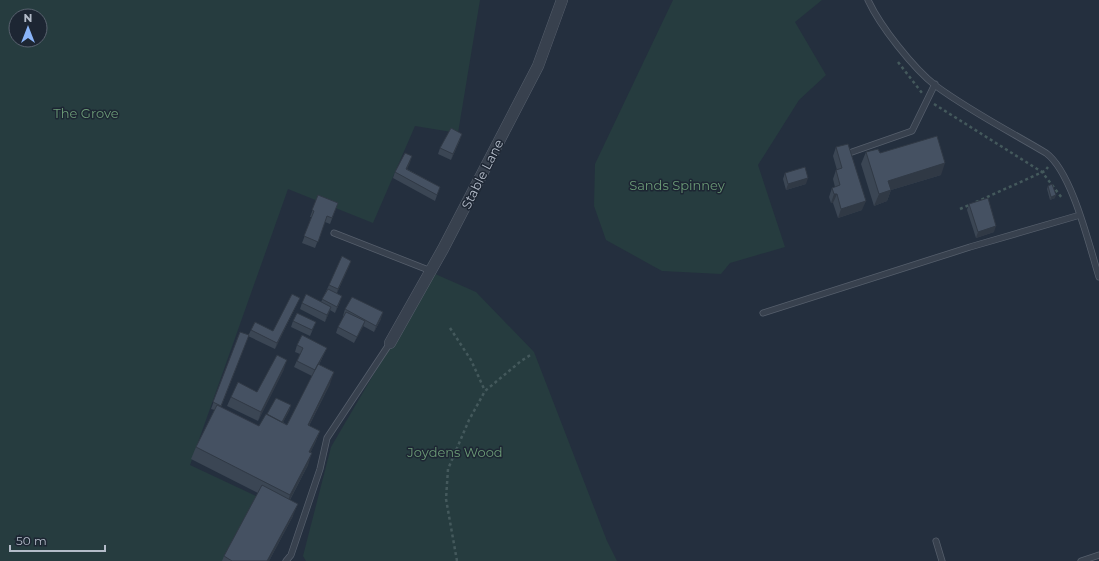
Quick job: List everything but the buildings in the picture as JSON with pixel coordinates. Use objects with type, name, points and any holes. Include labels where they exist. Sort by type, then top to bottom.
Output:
[{"type":"street","name":"Stable Lane","points":[[390,343],[431,271],[538,66],[562,0]]},
{"type":"lane","points":[[868,0],[879,20],[897,44],[935,84],[1052,158],[1062,172],[1080,215],[1099,277]]},
{"type":"lane","points":[[852,152],[912,131],[935,84]]},
{"type":"lane","points":[[763,313],[970,247],[1080,215]]},
{"type":"lane","points":[[334,233],[431,271]]},
{"type":"lane","points":[[286,561],[291,555],[320,469],[327,438],[390,343]]},
{"type":"lane","points":[[936,541],[942,561]]},
{"type":"lane","points":[[1080,561],[1099,555]]},
{"type":"path","points":[[960,209],[1045,171],[1049,165]]},
{"type":"path","points":[[450,328],[471,360],[485,391]]},
{"type":"path","points":[[457,561],[446,499],[448,469],[469,420],[485,391],[532,354]]},
{"type":"green space","name":"The Grove","points":[[0,0],[480,0],[458,133],[415,126],[373,223],[288,189],[190,465],[258,497],[223,561],[0,561]]},
{"type":"green space","name":"Sands Spinney","points":[[673,0],[822,0],[795,22],[826,75],[799,100],[758,165],[785,247],[730,263],[721,274],[662,271],[606,240],[594,206],[595,164]]},
{"type":"green space","name":"Joydens Wood","points":[[433,273],[476,292],[534,352],[607,541],[617,561],[306,561],[303,556],[331,447]]}]
